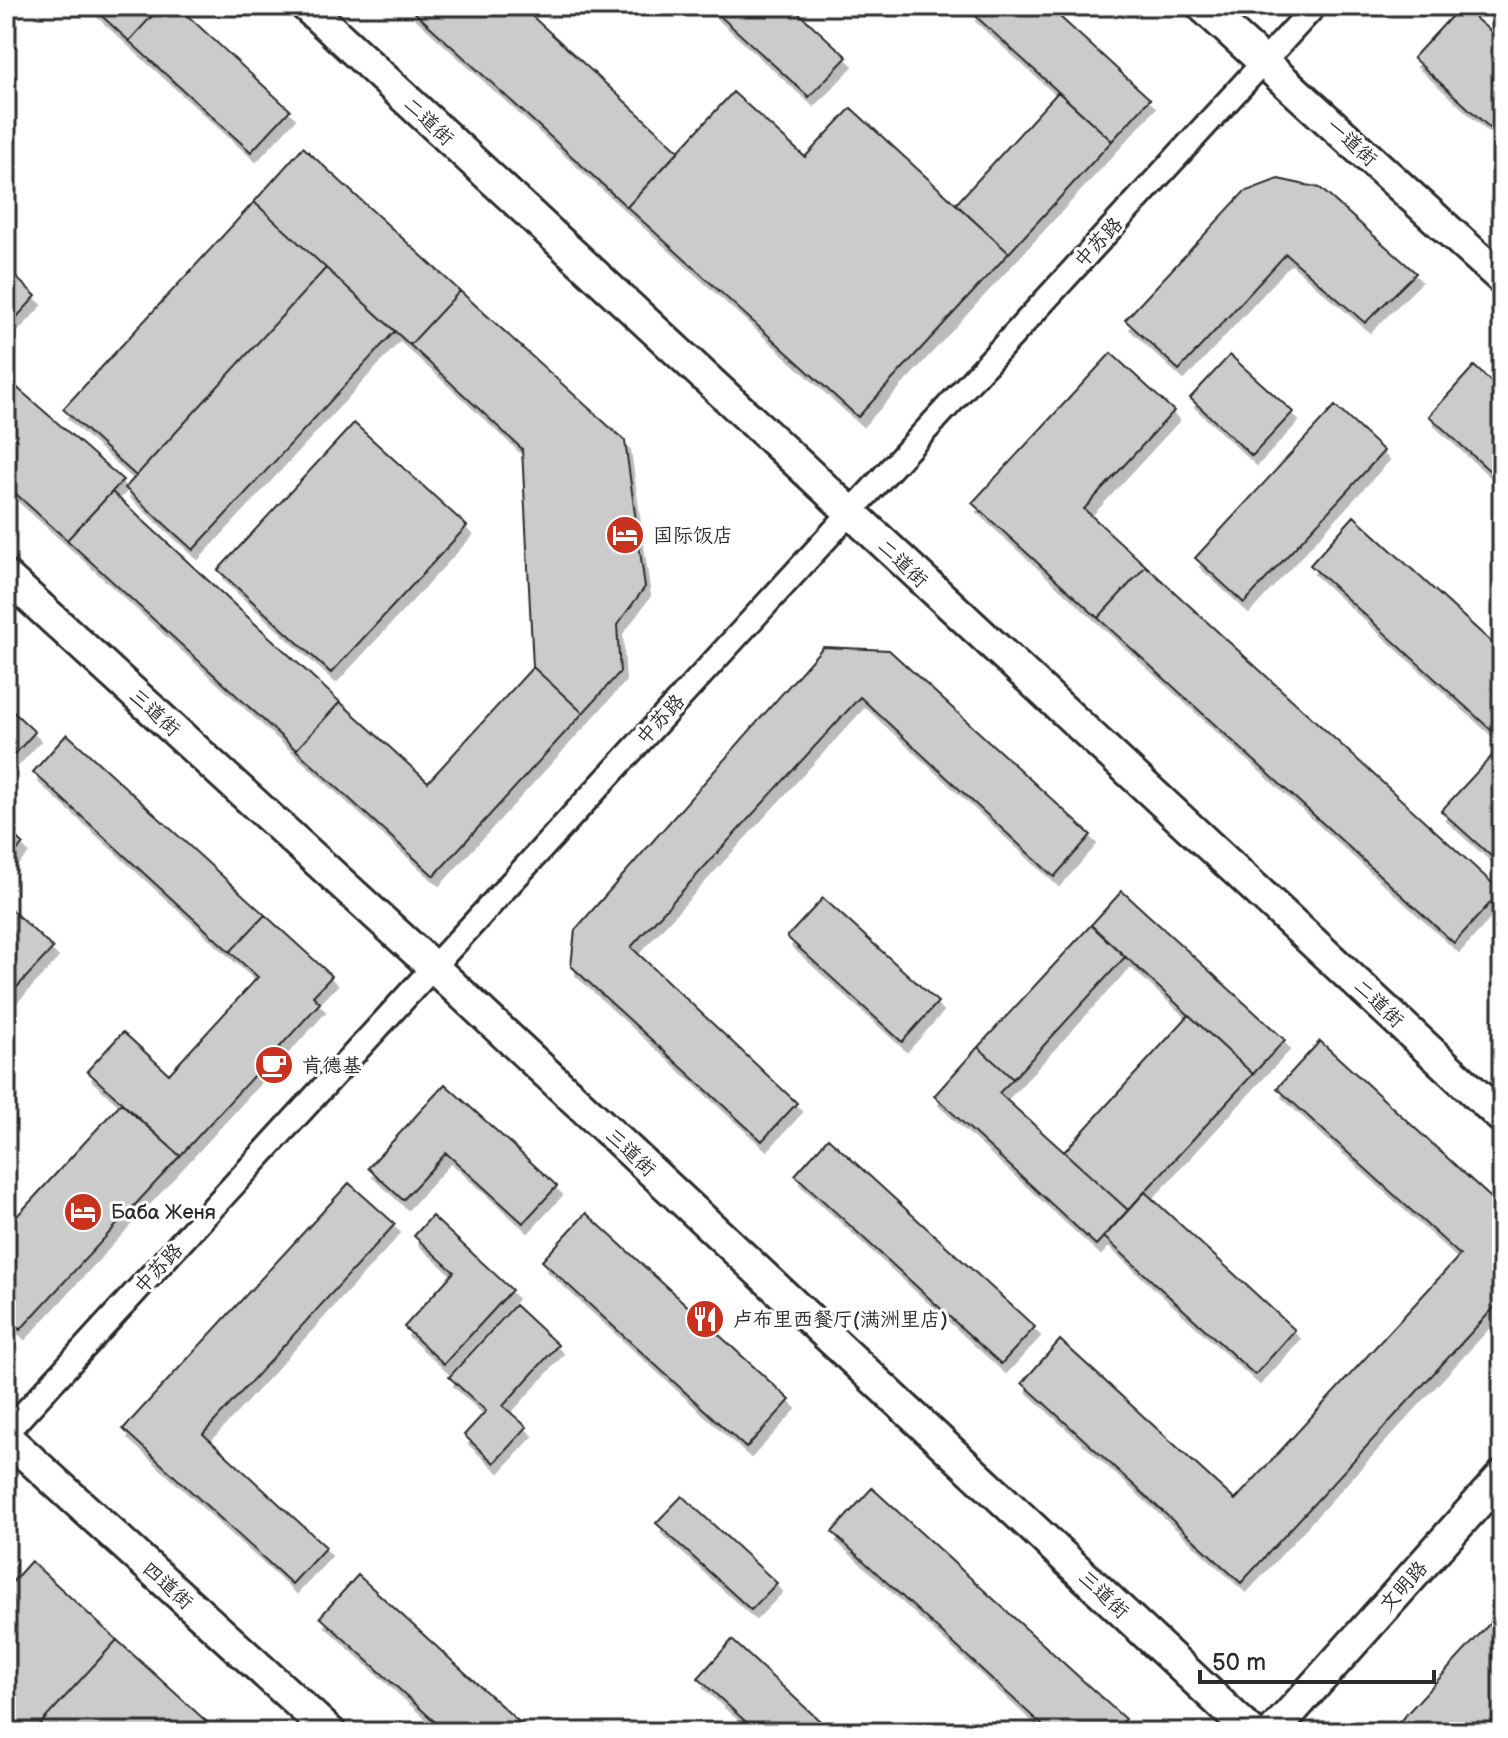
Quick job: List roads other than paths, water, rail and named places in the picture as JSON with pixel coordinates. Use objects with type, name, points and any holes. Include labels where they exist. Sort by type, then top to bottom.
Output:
[{"type":"street","name":"二道街","points":[[306,6],[1502,1118]]},
{"type":"street","name":"一道街","points":[[1202,6],[1502,279]]},
{"type":"street","name":"中苏路","points":[[6,1435],[1315,6]]},
{"type":"street","name":"三道街","points":[[6,576],[433,967],[1251,1732]]},
{"type":"street","name":"四道街","points":[[6,1435],[330,1732]]},
{"type":"street","name":"文明路","points":[[1273,1732],[1502,1476]]},
{"type":"place","name":"国际饭店","points":[[625,535]]},
{"type":"place","name":"肯德基","points":[[274,1065]]},
{"type":"place","name":"Баба Женя","points":[[83,1212]]},
{"type":"place","name":"卢布里西餐厅(满洲里店)","points":[[705,1319]]}]
